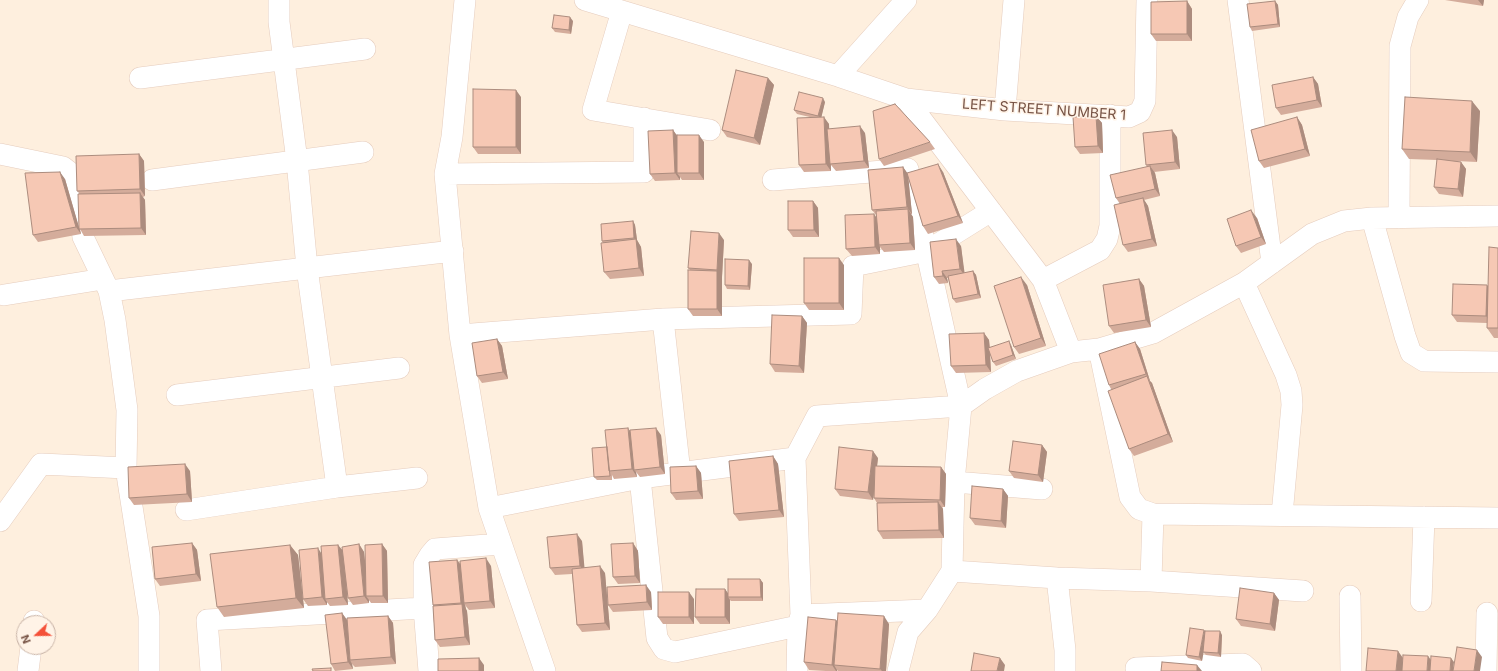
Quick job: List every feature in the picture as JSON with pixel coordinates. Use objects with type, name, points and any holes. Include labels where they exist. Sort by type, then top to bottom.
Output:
[{"type":"street","points":[[279,0],[279,22],[297,161],[307,268],[337,487]]},
{"type":"street","points":[[465,0],[452,137],[445,174],[460,335],[490,508],[545,671]]},
{"type":"street","name":"LEFT STREET NUMBER 1","points":[[584,0],[838,76],[906,99],[1005,110],[1130,117],[1140,112],[1145,101],[1147,0]]},
{"type":"street","points":[[838,76],[906,0]]},
{"type":"street","points":[[1005,110],[1014,0]]},
{"type":"street","points":[[1238,0],[1272,263]]},
{"type":"street","points":[[1399,218],[1400,46],[1408,17],[1418,0]]},
{"type":"street","points":[[622,11],[593,110],[710,130]]},
{"type":"street","points":[[140,78],[365,49]]},
{"type":"street","points":[[906,99],[1043,280],[1071,352]]},
{"type":"street","points":[[1043,280],[1100,250],[1107,239],[1110,226],[1110,115]]},
{"type":"street","points":[[445,174],[644,172],[644,118]]},
{"type":"street","points":[[152,180],[363,152]]},
{"type":"street","points":[[0,154],[63,167],[72,174],[76,185],[83,237],[106,285],[115,320],[127,410],[126,468],[149,616],[149,671]]},
{"type":"street","points":[[774,180],[908,169],[961,406],[954,482],[952,571],[927,610],[908,632],[898,671]]},
{"type":"street","points":[[460,335],[663,319],[851,314],[853,266],[927,251],[991,210]]},
{"type":"street","points":[[797,671],[799,620],[795,458],[817,416],[961,406],[985,389],[1017,371],[1071,352],[1099,349],[1153,332],[1244,283],[1312,234],[1344,221],[1372,218],[1498,216]]},
{"type":"street","points":[[1372,218],[1411,354],[1424,361],[1498,362]]},
{"type":"street","points":[[4,295],[307,268],[453,250]]},
{"type":"street","points":[[1244,283],[1286,375],[1291,391],[1292,405],[1282,515]]},
{"type":"street","points":[[663,319],[680,473]]},
{"type":"street","points":[[1099,349],[1130,497],[1139,508],[1153,514],[1498,518]]},
{"type":"street","points":[[177,395],[399,368]]},
{"type":"street","points":[[490,508],[640,478],[795,458]]},
{"type":"street","points":[[0,521],[41,464],[126,468]]},
{"type":"street","points":[[186,510],[337,487],[417,478]]},
{"type":"street","points":[[640,478],[657,638],[664,649],[675,652],[799,620],[927,610]]},
{"type":"street","points":[[954,482],[1042,489]]},
{"type":"street","points":[[1151,581],[1153,514]]},
{"type":"street","points":[[1421,601],[1424,517]]},
{"type":"street","points":[[429,671],[424,608],[424,565],[430,554],[435,549],[501,544]]},
{"type":"street","points":[[952,571],[1057,578],[1151,581],[1304,591]]},
{"type":"street","points":[[1057,578],[1065,650],[1065,671]]},
{"type":"street","points":[[1350,596],[1351,671]]},
{"type":"street","points":[[211,671],[208,620],[424,608]]},
{"type":"street","points":[[1486,671],[1488,613]]},
{"type":"street","points":[[28,671],[30,655]]},
{"type":"street","points":[[1136,668],[1243,664],[1251,671]]},
{"type":"building","points":[[1187,1],[1187,34],[1151,34],[1151,2]]},
{"type":"building","points":[[1275,1],[1278,24],[1250,27],[1247,4]]},
{"type":"building","points":[[554,15],[570,17],[569,30],[552,28]]},
{"type":"building","points":[[736,70],[768,78],[754,138],[722,130]]},
{"type":"building","points":[[1313,77],[1317,100],[1276,108],[1272,85]]},
{"type":"building","points":[[473,89],[516,90],[516,147],[473,147]]},
{"type":"building","points":[[799,92],[823,98],[818,116],[794,110]]},
{"type":"building","points":[[1405,97],[1472,101],[1470,152],[1402,149]]},
{"type":"building","points":[[895,104],[930,142],[879,159],[873,111]]},
{"type":"building","points":[[1096,116],[1098,146],[1075,147],[1073,117]]},
{"type":"building","points":[[824,117],[826,164],[799,165],[797,118]]},
{"type":"building","points":[[1297,117],[1305,149],[1259,161],[1251,130]]},
{"type":"building","points":[[860,126],[864,161],[830,164],[827,129]]},
{"type":"building","points":[[673,130],[675,173],[650,174],[648,131]]},
{"type":"building","points":[[1172,130],[1175,162],[1146,165],[1143,133]]},
{"type":"building","points":[[677,135],[699,135],[699,173],[677,173]]},
{"type":"building","points":[[139,154],[140,189],[77,191],[76,156]]},
{"type":"building","points":[[1437,159],[1461,162],[1458,189],[1434,187]]},
{"type":"building","points":[[938,164],[958,216],[923,226],[907,173]]},
{"type":"building","points":[[1150,166],[1155,189],[1116,198],[1110,175]]},
{"type":"building","points":[[903,167],[907,207],[872,210],[868,170]]},
{"type":"building","points":[[60,172],[76,227],[33,235],[25,173]]},
{"type":"building","points":[[140,193],[141,228],[79,229],[78,194]]},
{"type":"building","points":[[1143,198],[1152,239],[1123,245],[1114,205]]},
{"type":"building","points":[[788,201],[813,201],[814,230],[788,230]]},
{"type":"building","points":[[908,209],[910,243],[879,245],[876,211]]},
{"type":"building","points":[[1251,210],[1261,237],[1236,246],[1227,219]]},
{"type":"building","points":[[874,214],[875,247],[846,249],[845,215]]},
{"type":"building","points":[[633,221],[634,238],[602,241],[601,224]]},
{"type":"building","points":[[691,231],[719,233],[717,270],[688,268]]},
{"type":"building","points":[[636,239],[639,268],[604,272],[601,243]]},
{"type":"building","points":[[956,239],[960,269],[942,271],[943,276],[934,277],[930,242]]},
{"type":"building","points":[[1489,247],[1498,248],[1498,328],[1487,328]]},
{"type":"building","points":[[804,258],[839,258],[839,303],[804,303]]},
{"type":"building","points":[[725,259],[749,260],[748,286],[725,285]]},
{"type":"building","points":[[688,270],[717,271],[717,309],[688,309]]},
{"type":"building","points":[[973,271],[978,294],[953,299],[948,276]]},
{"type":"building","points":[[1021,277],[1041,338],[1014,347],[994,286]]},
{"type":"building","points":[[1139,279],[1146,320],[1109,326],[1103,285]]},
{"type":"building","points":[[1453,284],[1487,285],[1486,316],[1452,315]]},
{"type":"building","points":[[772,315],[802,316],[799,366],[770,364]]},
{"type":"building","points":[[984,333],[986,365],[951,366],[949,334]]},
{"type":"building","points":[[497,339],[503,372],[477,376],[472,343]]},
{"type":"building","points":[[1009,341],[1013,355],[993,362],[988,348]]},
{"type":"building","points":[[1135,342],[1146,374],[1109,385],[1099,354]]},
{"type":"building","points":[[1147,376],[1168,434],[1129,449],[1108,391]]},
{"type":"building","points":[[628,428],[632,469],[609,471],[605,430]]},
{"type":"building","points":[[656,428],[660,467],[634,470],[630,430]]},
{"type":"building","points":[[1013,441],[1042,445],[1038,475],[1009,471]]},
{"type":"building","points":[[607,447],[610,476],[594,477],[592,448]]},
{"type":"building","points":[[839,447],[873,451],[868,492],[835,489]]},
{"type":"building","points":[[773,456],[779,510],[734,514],[729,461]]},
{"type":"building","points":[[185,464],[187,494],[129,498],[128,467]]},
{"type":"building","points":[[696,466],[698,491],[671,493],[670,467]]},
{"type":"building","points":[[875,466],[941,467],[940,500],[874,498]]},
{"type":"building","points":[[972,486],[1003,489],[1001,521],[970,518]]},
{"type":"building","points":[[938,502],[939,530],[878,531],[877,503]]},
{"type":"building","points":[[577,534],[580,566],[550,568],[547,537]]},
{"type":"building","points":[[192,543],[196,574],[155,579],[152,547]]},
{"type":"building","points":[[633,543],[635,576],[613,577],[611,544]]},
{"type":"building","points":[[359,544],[364,596],[348,598],[342,547]]},
{"type":"building","points":[[382,544],[383,596],[366,596],[365,545]]},
{"type":"building","points":[[290,545],[296,598],[217,607],[210,554]]},
{"type":"building","points":[[338,545],[343,597],[325,599],[321,546]]},
{"type":"building","points":[[318,548],[322,597],[303,599],[299,550]]},
{"type":"building","points":[[486,558],[490,601],[464,603],[460,561]]},
{"type":"building","points":[[457,560],[461,603],[433,605],[429,562]]},
{"type":"building","points":[[600,566],[605,623],[577,625],[572,569]]},
{"type":"building","points":[[728,579],[760,579],[761,597],[728,597]]},
{"type":"building","points":[[646,585],[647,602],[608,605],[607,587]]},
{"type":"building","points":[[1240,588],[1274,593],[1270,624],[1236,619]]},
{"type":"building","points":[[696,589],[725,589],[725,617],[695,617]]},
{"type":"building","points":[[658,592],[689,592],[689,617],[658,617]]},
{"type":"building","points":[[462,604],[465,637],[435,640],[433,606]]},
{"type":"building","points":[[342,613],[348,662],[331,664],[325,615]]},
{"type":"building","points":[[838,613],[884,616],[880,669],[834,665]]},
{"type":"building","points":[[388,616],[391,657],[350,660],[347,618]]},
{"type":"building","points":[[808,617],[836,620],[832,665],[804,662]]},
{"type":"building","points":[[1190,628],[1204,630],[1199,657],[1186,655]]},
{"type":"building","points":[[1205,631],[1220,631],[1218,653],[1203,652]]},
{"type":"building","points":[[1457,647],[1477,650],[1474,671],[1453,671]]},
{"type":"building","points":[[1368,648],[1398,651],[1396,671],[1366,671]]},
{"type":"building","points":[[974,653],[1000,658],[997,671],[971,671]]},
{"type":"building","points":[[1403,655],[1428,656],[1427,671],[1402,671]]},
{"type":"building","points":[[1431,656],[1451,658],[1450,671],[1430,671]]},
{"type":"building","points":[[479,658],[479,671],[438,671],[438,659]]},
{"type":"building","points":[[1162,662],[1197,665],[1197,671],[1161,671]]},
{"type":"building","points":[[331,668],[331,671],[313,671],[312,669]]}]
